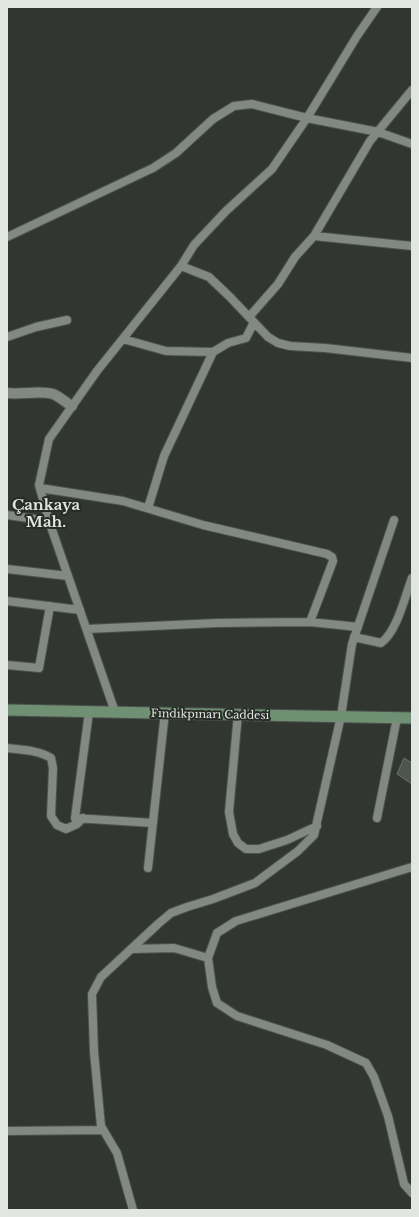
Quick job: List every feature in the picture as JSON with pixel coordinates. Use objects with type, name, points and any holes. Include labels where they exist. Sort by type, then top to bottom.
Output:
[{"type":"main road","name":"Fındıkpınarı Caddesi","points":[[7,710],[412,718]]},
{"type":"street","points":[[115,712],[48,521],[39,485],[42,465],[49,439],[97,371],[181,266],[194,244],[272,169],[307,118],[357,36],[377,7]]},
{"type":"street","points":[[123,339],[166,351],[213,352],[228,343],[246,338],[252,319],[278,284],[295,257],[314,236],[370,140],[412,90]]},
{"type":"street","points":[[7,237],[153,168],[176,153],[213,119],[234,106],[252,104],[307,118],[378,132],[412,144]]},
{"type":"street","points":[[314,236],[412,246]]},
{"type":"street","points":[[181,266],[209,277],[268,336],[278,343],[290,346],[325,348],[412,358]]},
{"type":"street","points":[[7,337],[36,327],[67,320]]},
{"type":"street","points":[[148,508],[164,456],[213,352]]},
{"type":"street","points":[[7,393],[18,395],[38,393],[53,394],[72,406]]},
{"type":"street","points":[[40,488],[123,501],[203,525],[327,554],[332,557],[333,561],[310,622]]},
{"type":"street","points":[[7,515],[48,521]]},
{"type":"street","points":[[133,1210],[116,1153],[101,1126],[94,1052],[92,994],[101,977],[171,913],[255,883],[298,851],[314,834],[341,716],[354,638],[394,520]]},
{"type":"street","points":[[7,569],[68,576]]},
{"type":"street","points":[[354,638],[381,643],[387,639],[394,627],[412,578]]},
{"type":"street","points":[[7,601],[80,610]]},
{"type":"street","points":[[7,664],[39,668],[50,606]]},
{"type":"street","points":[[87,629],[216,623],[310,622],[358,627]]},
{"type":"street","points":[[89,712],[75,818],[153,823]]},
{"type":"street","points":[[148,868],[165,712]]},
{"type":"street","points":[[238,714],[229,812],[233,834],[238,843],[246,849],[259,849],[287,840],[317,826]]},
{"type":"street","points":[[377,818],[397,718]]},
{"type":"street","points":[[7,748],[30,750],[45,754],[51,758],[53,768],[51,816],[57,826],[66,828],[77,824],[83,818]]},
{"type":"street","points":[[412,867],[236,921],[217,933],[208,958],[212,987],[217,1003],[237,1016],[327,1045],[366,1063],[374,1077],[388,1116],[404,1184],[412,1193]]},
{"type":"street","points":[[131,949],[174,948],[208,958]]},
{"type":"street","points":[[7,1131],[103,1130]]},
{"type":"building","points":[[404,758],[412,763],[412,784],[397,774]]},
{"type":"district","name":"Çankaya Mah.","points":[[46,512]]}]
